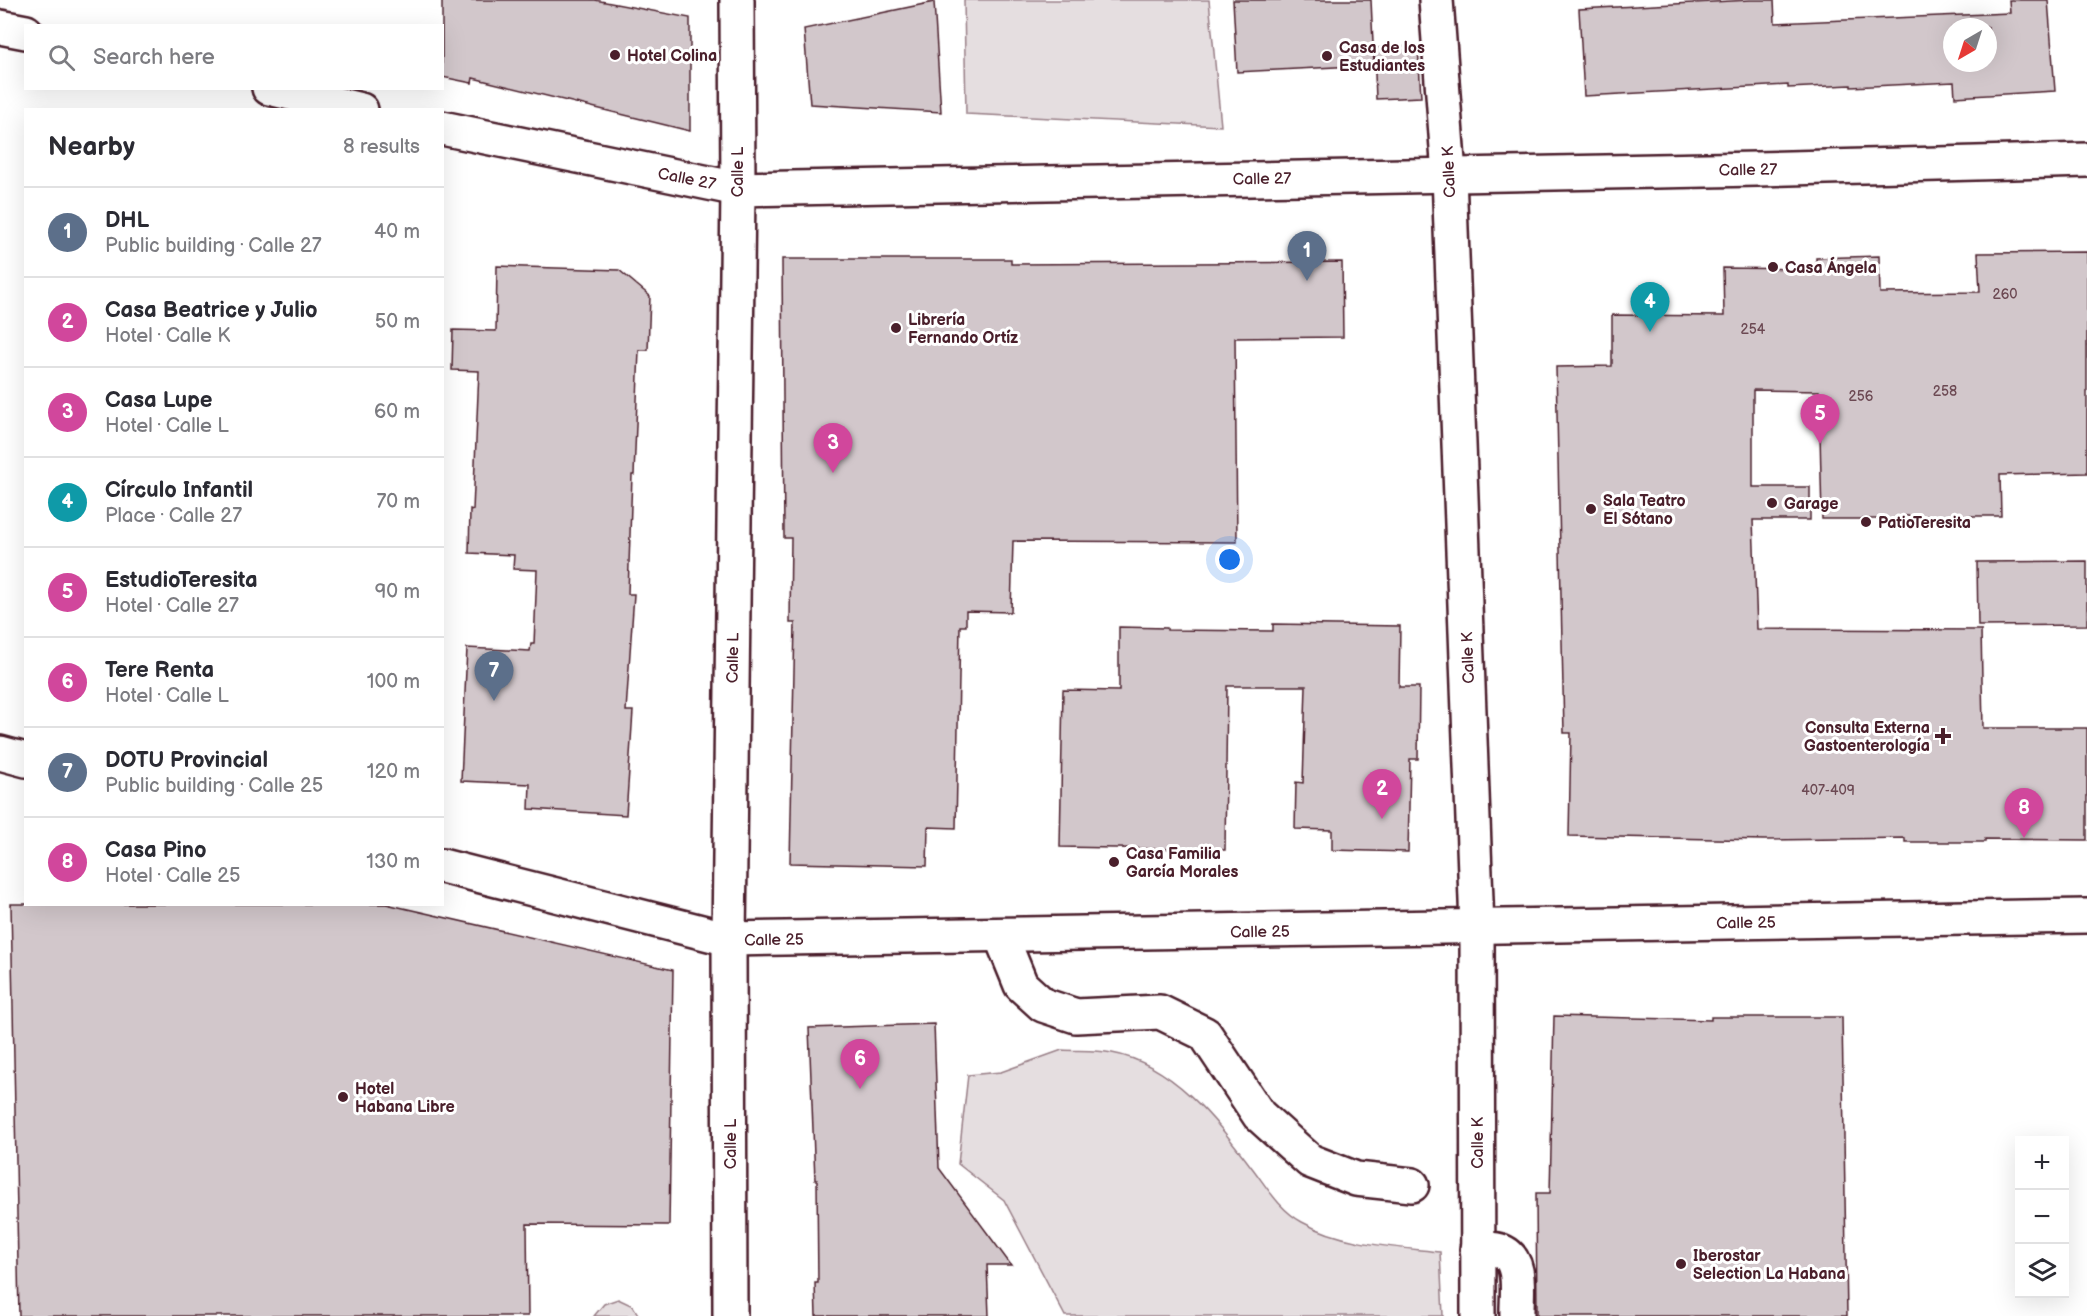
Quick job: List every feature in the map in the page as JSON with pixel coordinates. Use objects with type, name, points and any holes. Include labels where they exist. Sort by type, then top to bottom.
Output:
[{"type":"street","name":"Calle L","points":[[730,1316],[729,939],[738,189],[737,0]]},
{"type":"street","name":"Calle K","points":[[1436,0],[1449,175],[1477,927],[1478,1316]]},
{"type":"street","points":[[0,27],[24,32]]},
{"type":"street","points":[[277,90],[353,108]]},
{"type":"street","name":"Calle 27","points":[[444,128],[738,189],[1746,170],[2087,160]]},
{"type":"street","points":[[0,753],[24,759]]},
{"type":"street","name":"Calle 25","points":[[444,867],[729,939],[2087,916]]},
{"type":"street","points":[[1001,936],[1021,985],[1043,1005],[1076,1016],[1160,1012],[1205,1034],[1259,1115],[1310,1161],[1356,1179],[1412,1185]]},
{"type":"street","points":[[1477,1249],[1500,1250],[1509,1256],[1516,1266],[1516,1316]]},
{"type":"shaded area","points":[[964,0],[1209,0],[1221,126],[966,114]]},
{"type":"shaded area","points":[[1062,1050],[1106,1052],[1134,1059],[1174,1082],[1209,1115],[1281,1205],[1302,1222],[1318,1230],[1352,1240],[1440,1252],[1443,1316],[1065,1316],[1004,1200],[958,1164],[968,1075],[1001,1072]]},
{"type":"shaded area","points":[[618,1299],[633,1306],[639,1316],[594,1316],[604,1304]]},
{"type":"building","name":"Hotel Colina","points":[[442,0],[595,0],[690,18],[690,131],[473,78],[472,83],[444,77],[444,24],[442,24]]},
{"type":"building","name":"Casa de los Estudiantes","points":[[1233,0],[1371,0],[1374,65],[1237,72]]},
{"type":"building","points":[[1774,0],[1775,23],[2010,13],[2009,0],[2048,0],[2055,91],[1955,97],[1954,82],[1851,87],[1851,85],[1788,88],[1788,85],[1584,96],[1579,9]]},
{"type":"building","points":[[934,2],[941,112],[810,104],[804,29]]},
{"type":"building","points":[[1418,46],[1421,97],[1376,99],[1374,48]]},
{"type":"building","points":[[2087,252],[2087,473],[2000,475],[2001,516],[1822,519],[1819,391],[1753,390],[1753,487],[1810,487],[1810,520],[1753,520],[1757,629],[1981,630],[1983,728],[2087,728],[2087,840],[1985,839],[1985,842],[1905,842],[1905,838],[1764,840],[1569,836],[1571,733],[1564,733],[1556,367],[1612,366],[1612,315],[1724,316],[1723,268],[1816,269],[1816,258],[1879,256],[1880,293],[1980,292],[1978,253]]},
{"type":"building","points":[[782,259],[1011,259],[1011,264],[1342,262],[1343,337],[1235,338],[1237,542],[1013,541],[1011,612],[966,611],[966,626],[960,626],[956,828],[928,827],[927,866],[790,863],[795,623],[790,623],[791,538],[784,538]]},
{"type":"building","points":[[497,266],[619,270],[650,296],[648,350],[639,350],[634,475],[632,475],[628,594],[634,594],[626,711],[633,711],[626,815],[529,809],[530,784],[461,781],[467,648],[530,651],[531,644],[534,644],[537,570],[513,569],[514,555],[469,553],[479,371],[452,370],[453,330],[496,331]]},
{"type":"building","points":[[2087,561],[2087,625],[1978,626],[1977,562]]},
{"type":"building","points":[[1273,624],[1400,626],[1399,687],[1419,687],[1418,759],[1410,759],[1408,852],[1332,850],[1332,830],[1295,829],[1296,782],[1303,783],[1306,686],[1227,686],[1225,850],[1060,847],[1063,690],[1119,691],[1119,627],[1273,631]]},
{"type":"building","name":"Hotel Habana Libre","points":[[11,904],[24,904],[24,906],[395,906],[673,970],[669,1225],[527,1224],[528,1316],[19,1316]]},
{"type":"building","points":[[1554,1016],[1711,1020],[1711,1017],[1842,1017],[1847,1316],[1537,1316],[1536,1193],[1550,1193]]},
{"type":"building","points":[[934,1024],[939,1168],[1011,1265],[987,1265],[989,1316],[816,1316],[817,1180],[815,1180],[809,1028]]},
{"type":"place","name":"Hotel Colina","points":[[615,55]]},
{"type":"place","name":"Casa de los Estudiantes","points":[[1327,56]]},
{"type":"place","name":"Casa Ángela","points":[[1773,267]]},
{"type":"place","name":"DHL","points":[[1307,281]]},
{"type":"place","name":"Librería Fernando Ortíz","points":[[896,328]]},
{"type":"place","name":"Círculo Infantil","points":[[1650,332]]},
{"type":"place","name":"EstudioTeresita","points":[[1820,444]]},
{"type":"place","name":"Casa Lupe","points":[[833,473]]},
{"type":"place","name":"Garage","points":[[1772,503]]},
{"type":"place","name":"Sala Teatro El Sótano","points":[[1591,509]]},
{"type":"place","name":"PatioTeresita","points":[[1866,522]]},
{"type":"place","name":"DOTU Provincial","points":[[494,701]]},
{"type":"place","name":"Consulta Externa Gastoenterología","points":[[1943,736]]},
{"type":"place","name":"Casa Beatrice y Julio","points":[[1382,819]]},
{"type":"place","name":"Casa Pino","points":[[2024,838]]},
{"type":"place","name":"Casa Familia García Morales","points":[[1114,862]]},
{"type":"place","name":"Tere Renta","points":[[860,1089]]},
{"type":"place","name":"Hotel Habana Libre","points":[[343,1097]]},
{"type":"place","name":"Iberostar Selection La Habana","points":[[1681,1264]]}]
